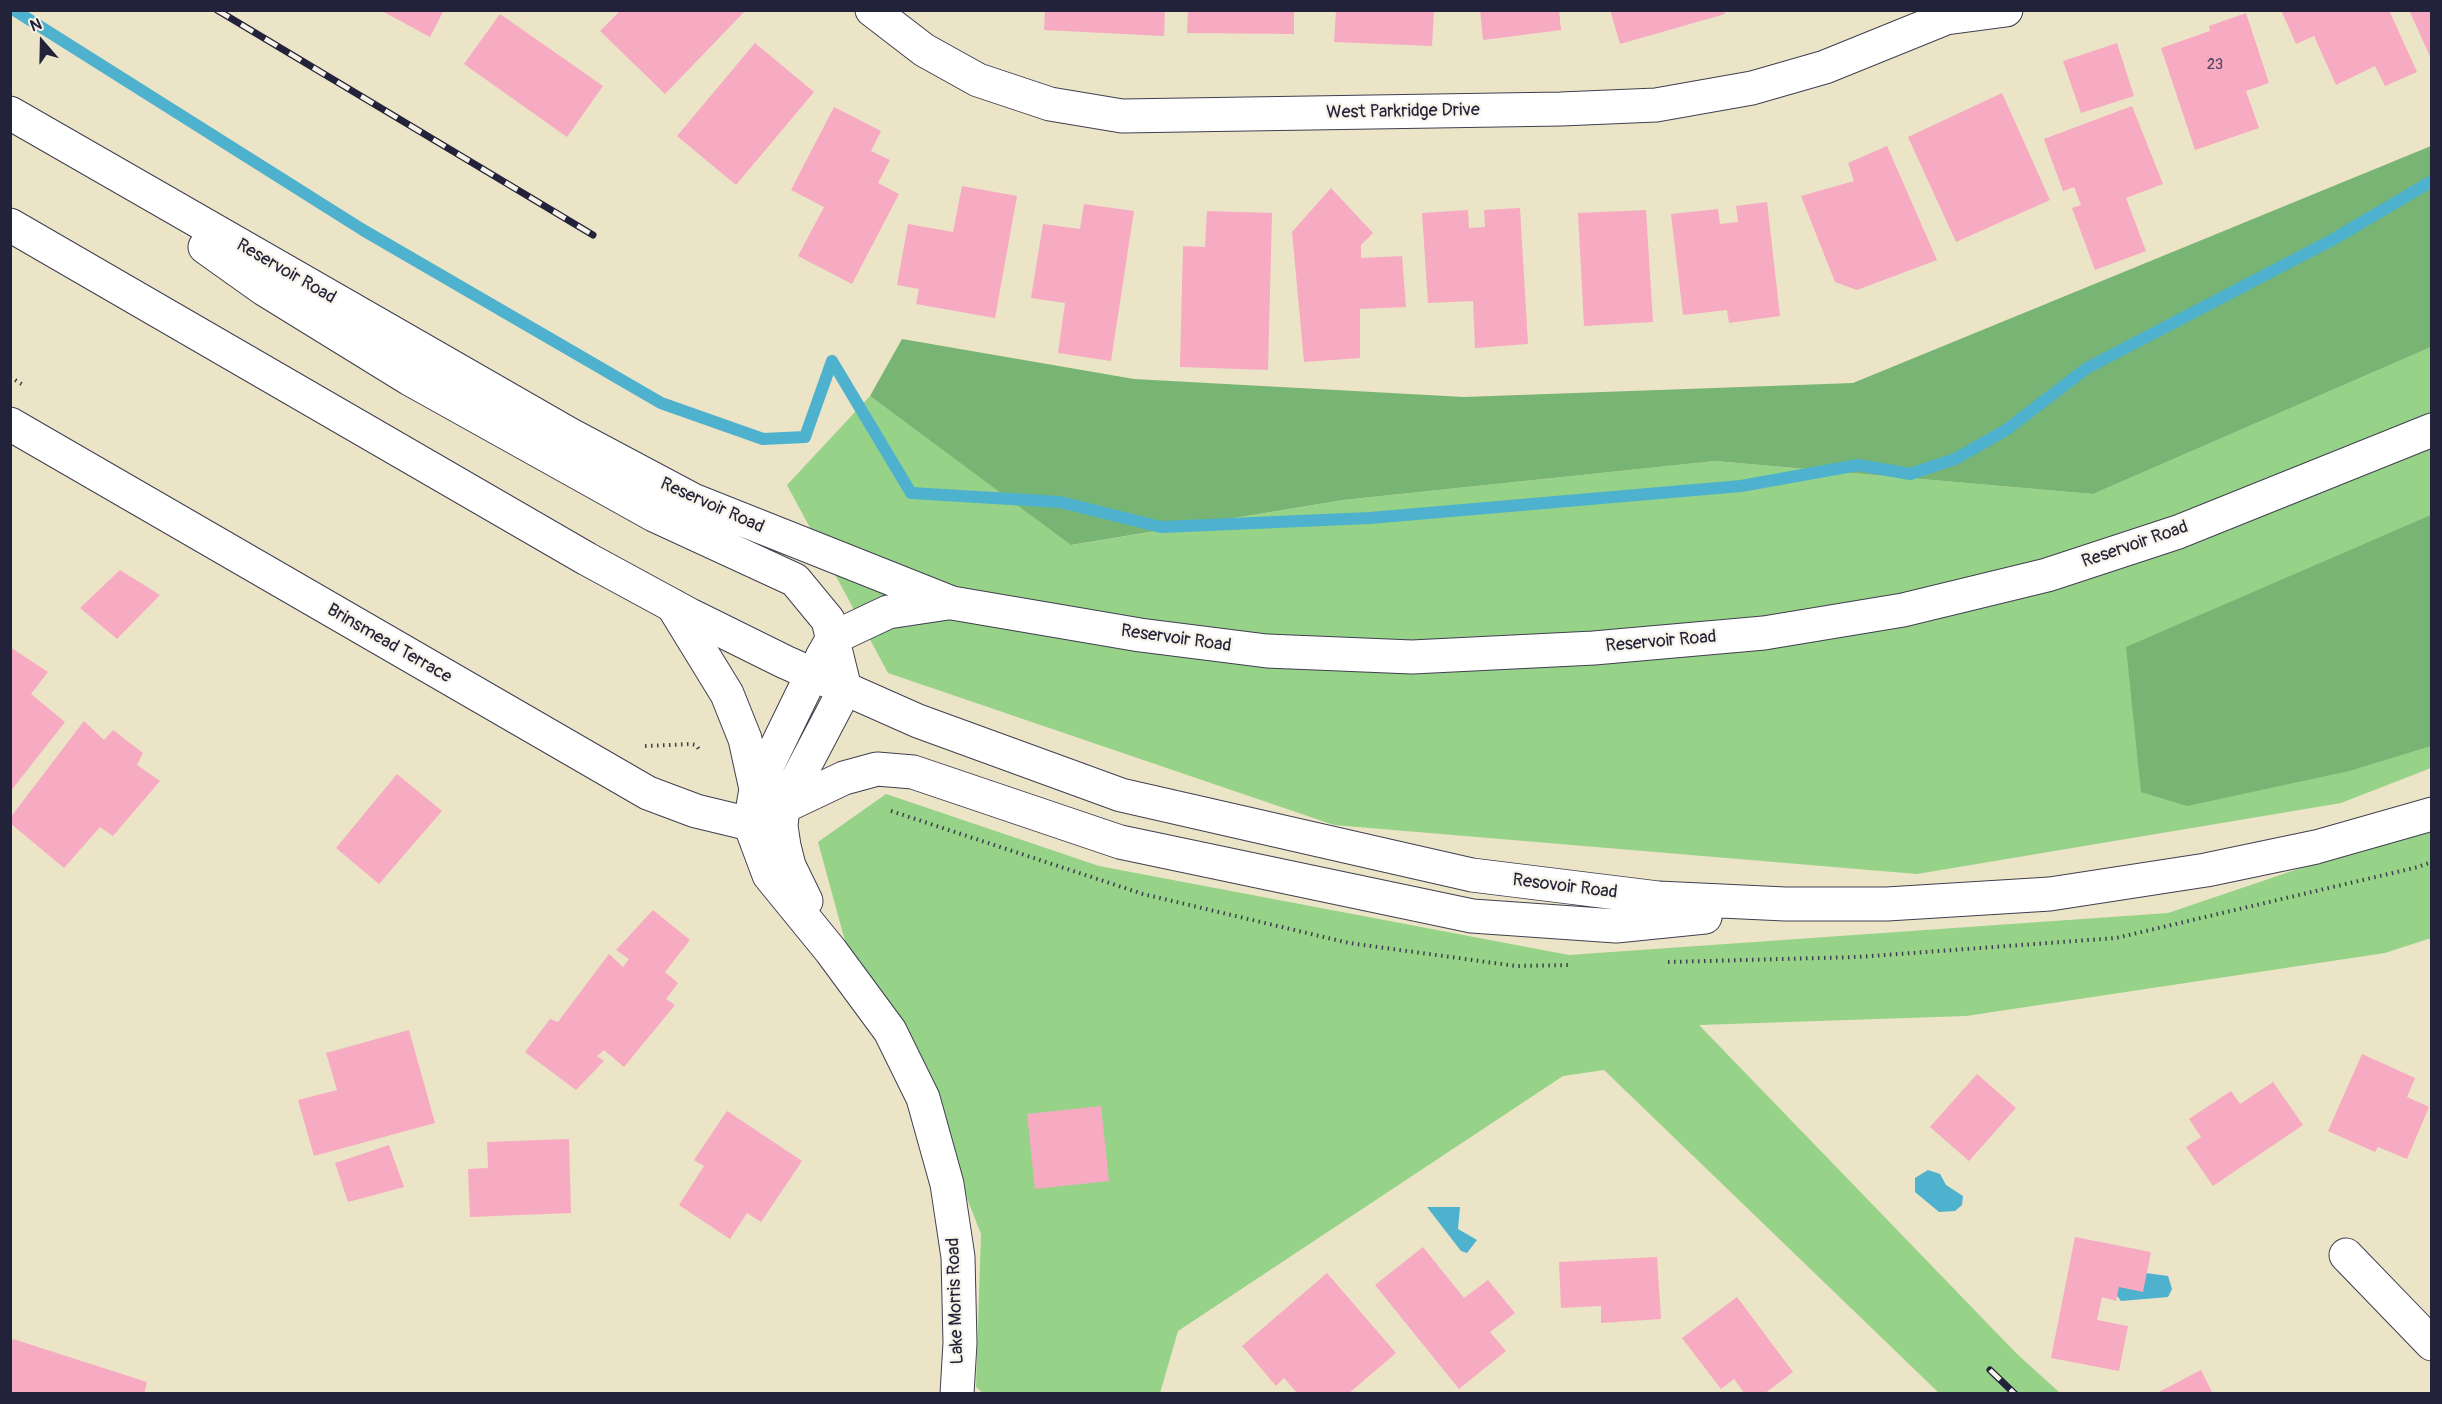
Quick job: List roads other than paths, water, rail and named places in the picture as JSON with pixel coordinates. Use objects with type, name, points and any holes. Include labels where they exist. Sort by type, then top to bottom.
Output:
[{"type":"main road","name":"West Parkridge Drive","points":[[872,10],[924,50],[978,80],[1050,104],[1122,116],[1561,109],[1656,105],[1752,87],[1825,67],[1947,13],[2006,10]]},
{"type":"main road","name":"Reservoir Road","points":[[10,113],[569,435],[693,500],[952,603],[1140,635],[1267,651],[1412,657],[1594,648],[1764,633],[1903,610],[2047,575],[2178,532],[2432,430]]},
{"type":"main road","points":[[111,171],[177,227],[264,289],[410,379],[654,515],[795,580],[828,620],[845,689],[771,819]]},
{"type":"main road","points":[[10,225],[587,559],[673,606],[845,689]]},
{"type":"main road","name":"Brinsmead Terrace","points":[[10,424],[648,793],[696,811],[771,819]]},
{"type":"main road","points":[[756,789],[812,674],[833,638],[888,612],[952,603]]},
{"type":"main road","points":[[673,606],[727,694],[745,739],[756,789],[771,819]]},
{"type":"main road","name":"Resovoir Road","points":[[845,689],[918,721],[1121,795],[1472,875],[1658,898],[1829,904]]},
{"type":"main road","points":[[771,819],[844,778],[877,769],[914,772],[1120,842],[1472,916],[1616,926],[1829,904],[1965,900],[2061,892],[2206,870],[2316,847],[2432,814]]},
{"type":"main road","name":"Lake Morris Road","points":[[771,819],[769,875],[831,951],[890,1031],[923,1098],[947,1184],[958,1257],[960,1343],[957,1394]]},
{"type":"main road","points":[[2346,1255],[2432,1344]]},
{"type":"water","points":[[1928,1170],[1940,1174],[1946,1185],[1963,1196],[1962,1205],[1955,1211],[1939,1212],[1915,1192],[1915,1178]]},
{"type":"water","points":[[1427,1207],[1460,1207],[1458,1229],[1477,1240],[1467,1253],[1461,1251]]},
{"type":"water","points":[[2131,1271],[2168,1276],[2172,1289],[2168,1297],[2121,1301],[2111,1288]]},
{"type":"waterway","points":[[14,10],[363,230],[661,403],[763,439],[805,437],[832,361]]},
{"type":"waterway","points":[[832,361],[911,493],[1060,502],[1161,527],[1370,518],[1741,486],[1858,465],[1910,474],[1955,459],[2006,430],[2087,368],[2332,240],[2432,181]]},
{"type":"railway","points":[[217,10],[593,235]]},
{"type":"railway","points":[[1990,1370],[2015,1394]]}]
